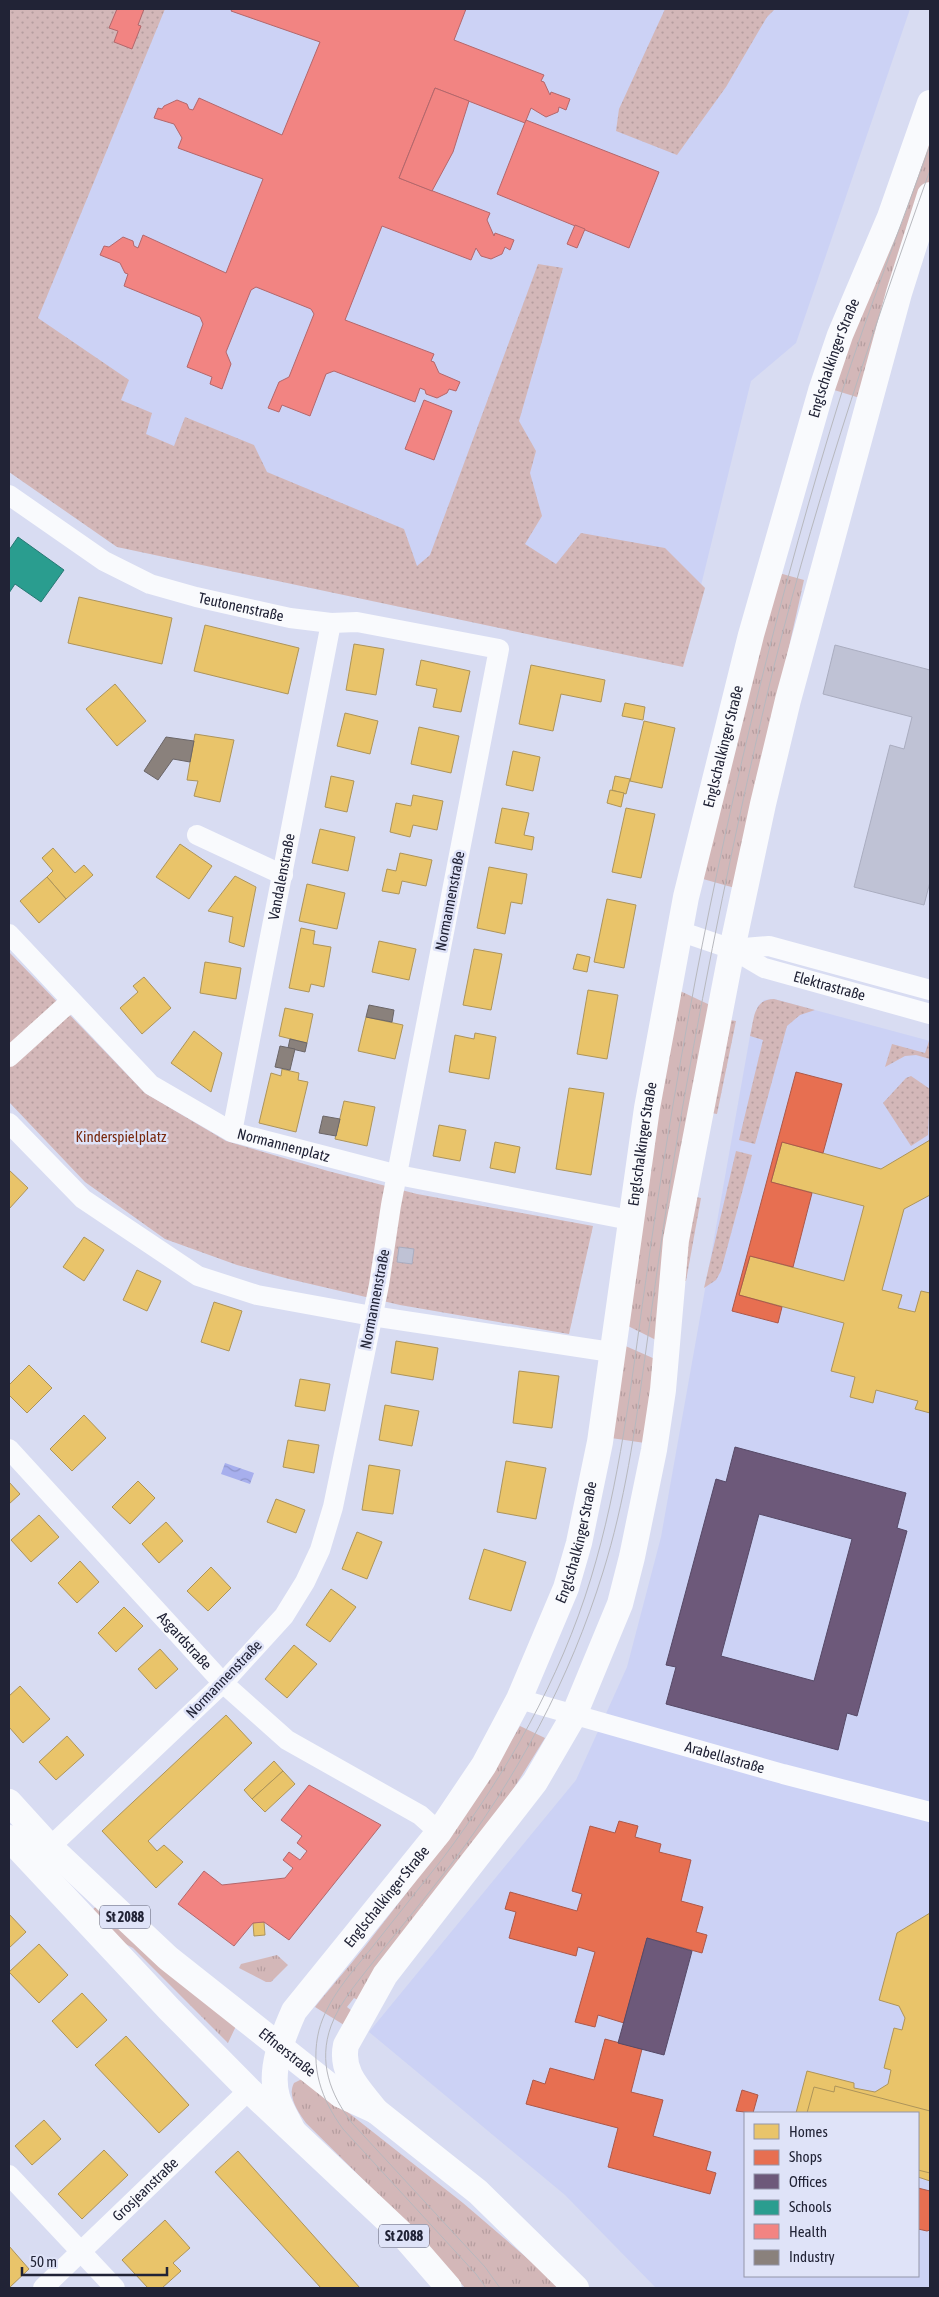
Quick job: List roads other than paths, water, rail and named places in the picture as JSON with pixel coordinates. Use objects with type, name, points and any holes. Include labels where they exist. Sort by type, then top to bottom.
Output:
[{"type":"main road","name":"Englschalkinger Straße","points":[[292,2129],[277,2097],[278,2058],[294,2011],[440,1832],[484,1765],[519,1699],[566,1588],[579,1543],[600,1442],[630,1220],[656,1054],[679,931],[751,635],[821,391],[840,335],[890,217],[930,103]]},
{"type":"main road","points":[[376,2111],[346,2071],[344,2054],[346,2045],[385,1975],[535,1782],[574,1715],[620,1604],[640,1521],[663,1390],[676,1240],[732,949],[763,804],[788,700],[899,293],[930,196]]},
{"type":"main road","name":"Effnerstraße","points":[[9,1802],[50,1847],[168,1958],[251,2022],[278,2058],[307,2067],[340,2095],[376,2111],[478,2192],[576,2288]]},
{"type":"main road","name":"St 2088","points":[[13,1851],[249,2090],[403,2235],[449,2288]]},
{"type":"main road","points":[[251,2022],[273,2024],[294,2011]]},
{"type":"main road","points":[[307,2067],[325,2060],[346,2045]]},
{"type":"main road","points":[[229,2068],[278,2058]]},
{"type":"street","name":"Teutonenstraße","points":[[9,494],[104,561],[150,584],[196,597],[275,614],[331,623],[357,622],[499,649]]},
{"type":"street","name":"Vandalenstraße","points":[[232,1132],[331,623]]},
{"type":"street","name":"Normannenstraße","points":[[50,1847],[223,1683],[284,1616],[305,1582],[320,1550],[333,1507],[372,1316],[499,649]]},
{"type":"street","points":[[197,835],[282,875]]},
{"type":"street","name":"Elektrastraße","points":[[679,931],[732,949],[764,968],[930,1014]]},
{"type":"street","name":"Normannenplatz","points":[[9,934],[150,1084],[232,1132],[398,1175],[630,1220]]},
{"type":"street","name":"Elektrastraße","points":[[732,949],[769,946],[930,990]]},
{"type":"street","points":[[9,1057],[71,1001]]},
{"type":"street","points":[[9,1123],[83,1199],[198,1276],[256,1295],[372,1316],[611,1352]]},
{"type":"street","name":"Asgardstraße","points":[[9,1449],[223,1683],[286,1740],[420,1815],[440,1832]]},
{"type":"street","name":"Arabellastraße","points":[[519,1699],[930,1812]]},
{"type":"street","name":"Grosjeanstraße","points":[[42,2288],[249,2090]]},
{"type":"street","points":[[9,2175],[115,2288]]},
{"type":"water","points":[[225,1463],[254,1473],[250,1484],[221,1474]]},
{"type":"tram line","points":[[486,2288],[476,2274],[335,2118],[319,2082],[316,2057],[319,2030],[328,2008],[340,1987],[443,1858],[509,1759],[529,1725],[564,1653],[591,1578],[610,1506],[617,1470],[681,1058],[725,834],[742,760],[778,613],[841,395],[930,145]]},
{"type":"tram line","points":[[500,2288],[485,2267],[344,2112],[328,2077],[326,2065],[327,2039],[335,2017],[345,1999],[449,1867],[474,1833],[519,1763],[558,1689],[575,1651],[603,1572],[611,1546],[628,1466],[668,1195],[693,1049],[712,948],[766,699],[820,498],[862,366],[930,170]]},
{"type":"park label","name":"Kinderspielplatz","points":[[121,1137]]}]
